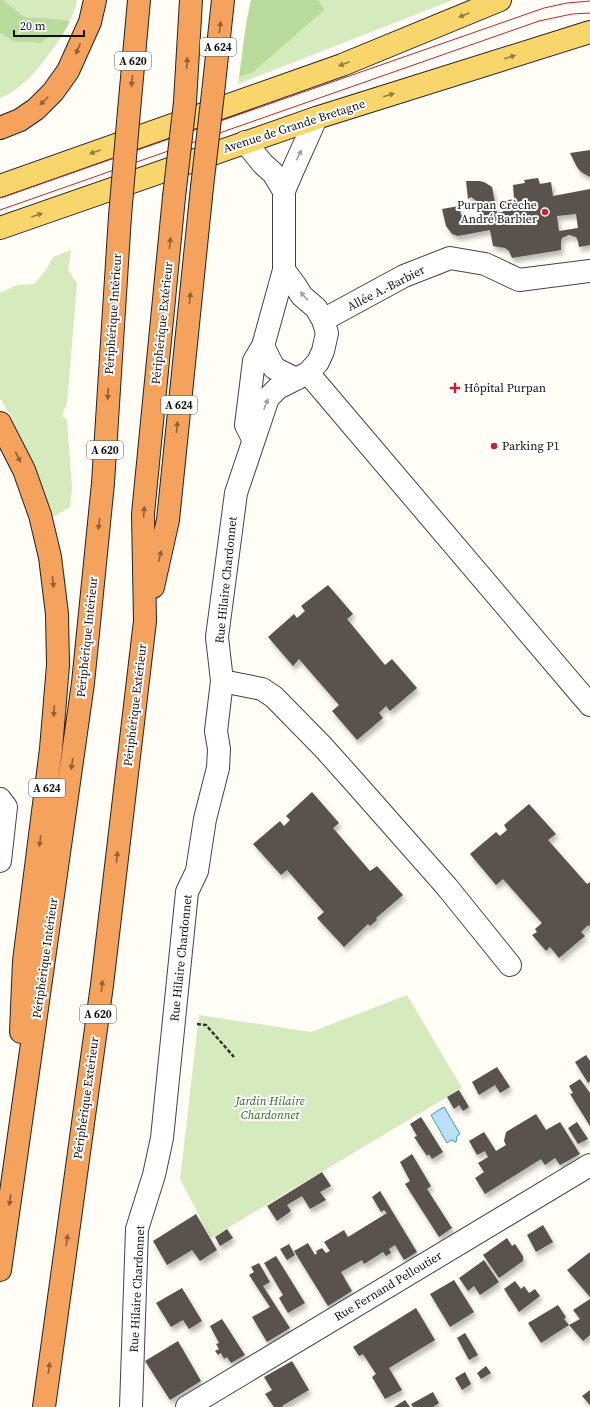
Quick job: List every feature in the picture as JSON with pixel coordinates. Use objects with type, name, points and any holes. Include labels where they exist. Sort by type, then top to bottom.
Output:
[{"type":"highway","points":[[0,128],[20,120],[36,109],[53,92],[68,71],[90,22],[96,0]]},
{"type":"highway","name":"Périphérique Intérieur","points":[[0,1270],[83,683],[103,482],[120,216],[139,0]]},
{"type":"highway","name":"Périphérique Extérieur","points":[[44,1407],[102,986],[145,621],[143,514],[184,102],[191,0]]},
{"type":"highway","name":"A 624","points":[[145,621],[168,520],[202,187],[223,0]]},
{"type":"highway","name":"A 624","points":[[0,423],[24,470],[40,514],[50,558],[57,614],[58,665],[52,749],[24,961],[16,1162]]},
{"type":"main road","points":[[0,186],[342,65],[500,0]]},
{"type":"main road","name":"Avenue de Grande Bretagne","points":[[0,228],[316,118],[590,32]]},
{"type":"street","points":[[254,441],[246,424],[254,361],[263,346],[284,270],[284,190],[316,118]]},
{"type":"street","points":[[245,142],[263,164],[273,173],[284,190]]},
{"type":"street","name":"Allée A.-Barbier","points":[[323,320],[404,276],[450,258],[485,264],[520,280],[581,271]]},
{"type":"street","name":"Rue Hilaire Chardonnet","points":[[131,1407],[137,1229],[154,1175],[162,1138],[187,892],[197,871],[205,819],[218,768],[219,749],[216,731],[222,681],[217,637],[236,493],[268,398],[278,388],[302,376],[318,362],[323,351],[327,333],[323,320],[316,308],[302,296],[284,270]]},
{"type":"street","points":[[263,346],[274,368],[302,376],[586,691]]},
{"type":"street","points":[[222,681],[262,689],[274,697],[323,747],[447,887],[510,965]]},
{"type":"street","points":[[0,799],[6,807],[0,862]]},
{"type":"street","name":"Rue Fernand Pelloutier","points":[[187,1407],[590,1165]]},
{"type":"path","points":[[173,1021],[206,1025],[234,1056]]},
{"type":"green space","points":[[0,0],[3,0],[25,17],[70,21],[61,38],[52,35],[41,43],[14,42],[0,33]]},
{"type":"green space","points":[[3,0],[77,0],[70,21],[25,17]]},
{"type":"green space","points":[[251,0],[317,0],[320,2],[324,10],[252,73],[239,77],[246,24]]},
{"type":"green space","points":[[317,0],[453,0],[238,84],[239,77],[252,73],[320,2]]},
{"type":"green space","points":[[0,33],[14,42],[41,43],[52,35],[61,38],[41,64],[19,88],[0,98]]},
{"type":"green space","points":[[71,250],[68,270],[77,283],[67,403],[62,415],[67,420],[72,487],[70,507],[53,517],[23,441],[0,398],[0,293],[17,285],[34,284],[46,270],[53,257]]},
{"type":"green space","name":"Jardin Hilaire Chardonnet","points":[[407,995],[462,1088],[211,1238],[180,1179],[199,1015],[311,1032]]},
{"type":"water","points":[[444,1107],[460,1134],[457,1136],[456,1142],[451,1140],[447,1143],[431,1115]]},
{"type":"building","points":[[590,150],[590,177],[581,172],[570,153]]},
{"type":"building","name":"Purpan Crèche André Barbier","points":[[538,178],[540,184],[551,182],[553,196],[590,189],[590,245],[579,247],[576,237],[569,235],[562,238],[561,250],[512,258],[509,251],[505,248],[493,246],[490,230],[458,236],[452,234],[446,226],[442,209],[459,206],[461,215],[469,219],[476,218],[480,213],[478,202],[471,197],[468,199],[466,181],[484,182],[492,187],[497,213],[503,212],[502,201],[514,199],[513,185],[525,183],[524,180]],"holes":[[[576,214],[578,228],[559,231],[557,216]]]},
{"type":"building","points":[[328,585],[353,614],[347,619],[385,665],[392,659],[417,688],[390,711],[386,706],[379,713],[383,718],[357,740],[332,711],[339,705],[299,659],[293,666],[268,637],[294,614],[297,618],[305,611],[301,606]]},
{"type":"building","points":[[312,792],[339,823],[333,828],[370,871],[377,866],[403,895],[376,918],[377,920],[370,926],[368,924],[344,947],[317,918],[324,912],[287,870],[281,875],[253,844],[280,821],[284,826],[290,820],[286,816]]},
{"type":"building","points":[[529,804],[556,834],[548,840],[587,884],[590,882],[590,927],[588,925],[581,932],[585,936],[559,958],[550,947],[546,951],[532,935],[537,932],[535,929],[542,923],[503,879],[496,885],[470,854],[496,832],[500,836],[507,830],[504,825]]},
{"type":"building","points":[[586,1055],[590,1061],[590,1081],[588,1083],[575,1062]]},
{"type":"building","points":[[497,1067],[510,1087],[500,1093],[495,1085],[479,1095],[472,1082]]},
{"type":"building","points":[[580,1079],[590,1093],[590,1126],[570,1094],[573,1093],[569,1086]]},
{"type":"building","points":[[459,1090],[469,1107],[463,1111],[459,1105],[454,1109],[447,1097]]},
{"type":"building","points":[[536,1114],[546,1130],[560,1122],[580,1154],[560,1165],[555,1158],[545,1165],[541,1159],[485,1194],[475,1178],[484,1172],[478,1163],[488,1157],[485,1151],[477,1155],[469,1141],[484,1132],[496,1151],[506,1145],[504,1141],[506,1132]]},
{"type":"building","points":[[421,1117],[443,1152],[432,1159],[429,1154],[427,1156],[414,1137],[417,1136],[410,1124]]},
{"type":"building","points":[[577,1122],[588,1139],[578,1144],[568,1128]]},
{"type":"building","points":[[412,1154],[431,1186],[427,1189],[452,1228],[439,1237],[405,1184],[410,1181],[400,1162]]},
{"type":"building","points":[[322,1172],[331,1186],[320,1192],[326,1200],[310,1209],[302,1196],[287,1205],[291,1211],[277,1221],[267,1206]]},
{"type":"building","points":[[380,1191],[417,1252],[404,1260],[395,1245],[389,1249],[391,1253],[386,1256],[383,1252],[364,1264],[362,1260],[341,1272],[352,1291],[328,1306],[294,1251],[308,1243],[315,1255],[317,1253],[316,1251],[322,1248],[326,1253],[330,1251],[324,1242],[344,1230],[348,1237],[387,1213],[384,1210],[381,1212],[372,1197]]},
{"type":"building","points":[[196,1214],[217,1250],[200,1261],[192,1250],[167,1265],[153,1241]]},
{"type":"building","points":[[543,1225],[553,1242],[536,1252],[527,1235]]},
{"type":"building","points":[[227,1229],[233,1238],[220,1246],[215,1237]]},
{"type":"building","points":[[507,1238],[512,1246],[515,1244],[523,1256],[523,1261],[499,1278],[483,1255]]},
{"type":"building","points":[[289,1244],[295,1255],[287,1260],[280,1249]]},
{"type":"building","points":[[590,1252],[590,1297],[567,1270]]},
{"type":"building","points":[[276,1256],[305,1303],[288,1313],[279,1298],[283,1295],[264,1263]]},
{"type":"building","points":[[484,1260],[499,1282],[480,1295],[474,1286],[468,1291],[459,1278]]},
{"type":"building","points":[[259,1263],[270,1282],[263,1286],[290,1328],[267,1342],[252,1317],[270,1307],[249,1275],[254,1272],[251,1267]]},
{"type":"building","points":[[454,1280],[474,1312],[450,1327],[430,1294]]},
{"type":"building","points":[[515,1281],[521,1289],[524,1286],[529,1293],[535,1289],[540,1296],[519,1312],[504,1289]]},
{"type":"building","points":[[182,1288],[202,1321],[189,1329],[183,1320],[171,1327],[156,1303]]},
{"type":"building","points":[[590,1299],[590,1335],[583,1341],[569,1325],[580,1319],[573,1310]]},
{"type":"building","points":[[558,1305],[566,1317],[564,1319],[569,1325],[541,1343],[528,1323]]},
{"type":"building","points":[[416,1308],[435,1340],[389,1368],[402,1390],[385,1399],[372,1377],[376,1374],[363,1354],[359,1356],[353,1347]]},
{"type":"building","points":[[222,1319],[245,1355],[231,1363],[227,1357],[224,1359],[221,1353],[218,1355],[215,1351],[219,1349],[216,1344],[219,1343],[210,1326]]},
{"type":"building","points":[[465,1333],[478,1355],[469,1360],[457,1338]]},
{"type":"building","points":[[178,1341],[201,1381],[170,1400],[145,1361]]},
{"type":"building","points":[[292,1361],[309,1390],[282,1406],[283,1407],[274,1407],[265,1394],[272,1390],[264,1377]]},
{"type":"building","points":[[486,1366],[491,1373],[481,1379],[477,1373]]},
{"type":"building","points":[[465,1372],[471,1384],[462,1390],[455,1378]]},
{"type":"building","points":[[590,1390],[590,1405],[582,1396]]},
{"type":"building","points":[[433,1392],[439,1403],[433,1407],[413,1407],[411,1404]]},
{"type":"building","points":[[405,1400],[410,1407],[394,1407]]},
{"type":"tram line","points":[[0,198],[544,8],[567,3],[590,1]]},
{"type":"tram line","points":[[0,210],[539,21],[572,14],[590,13]]},
{"type":"place","name":"Purpan Crèche André Barbier","points":[[545,212]]},
{"type":"place","name":"Hôpital Purpan","points":[[455,388]]},
{"type":"place","name":"Parking P1","points":[[494,446]]}]
